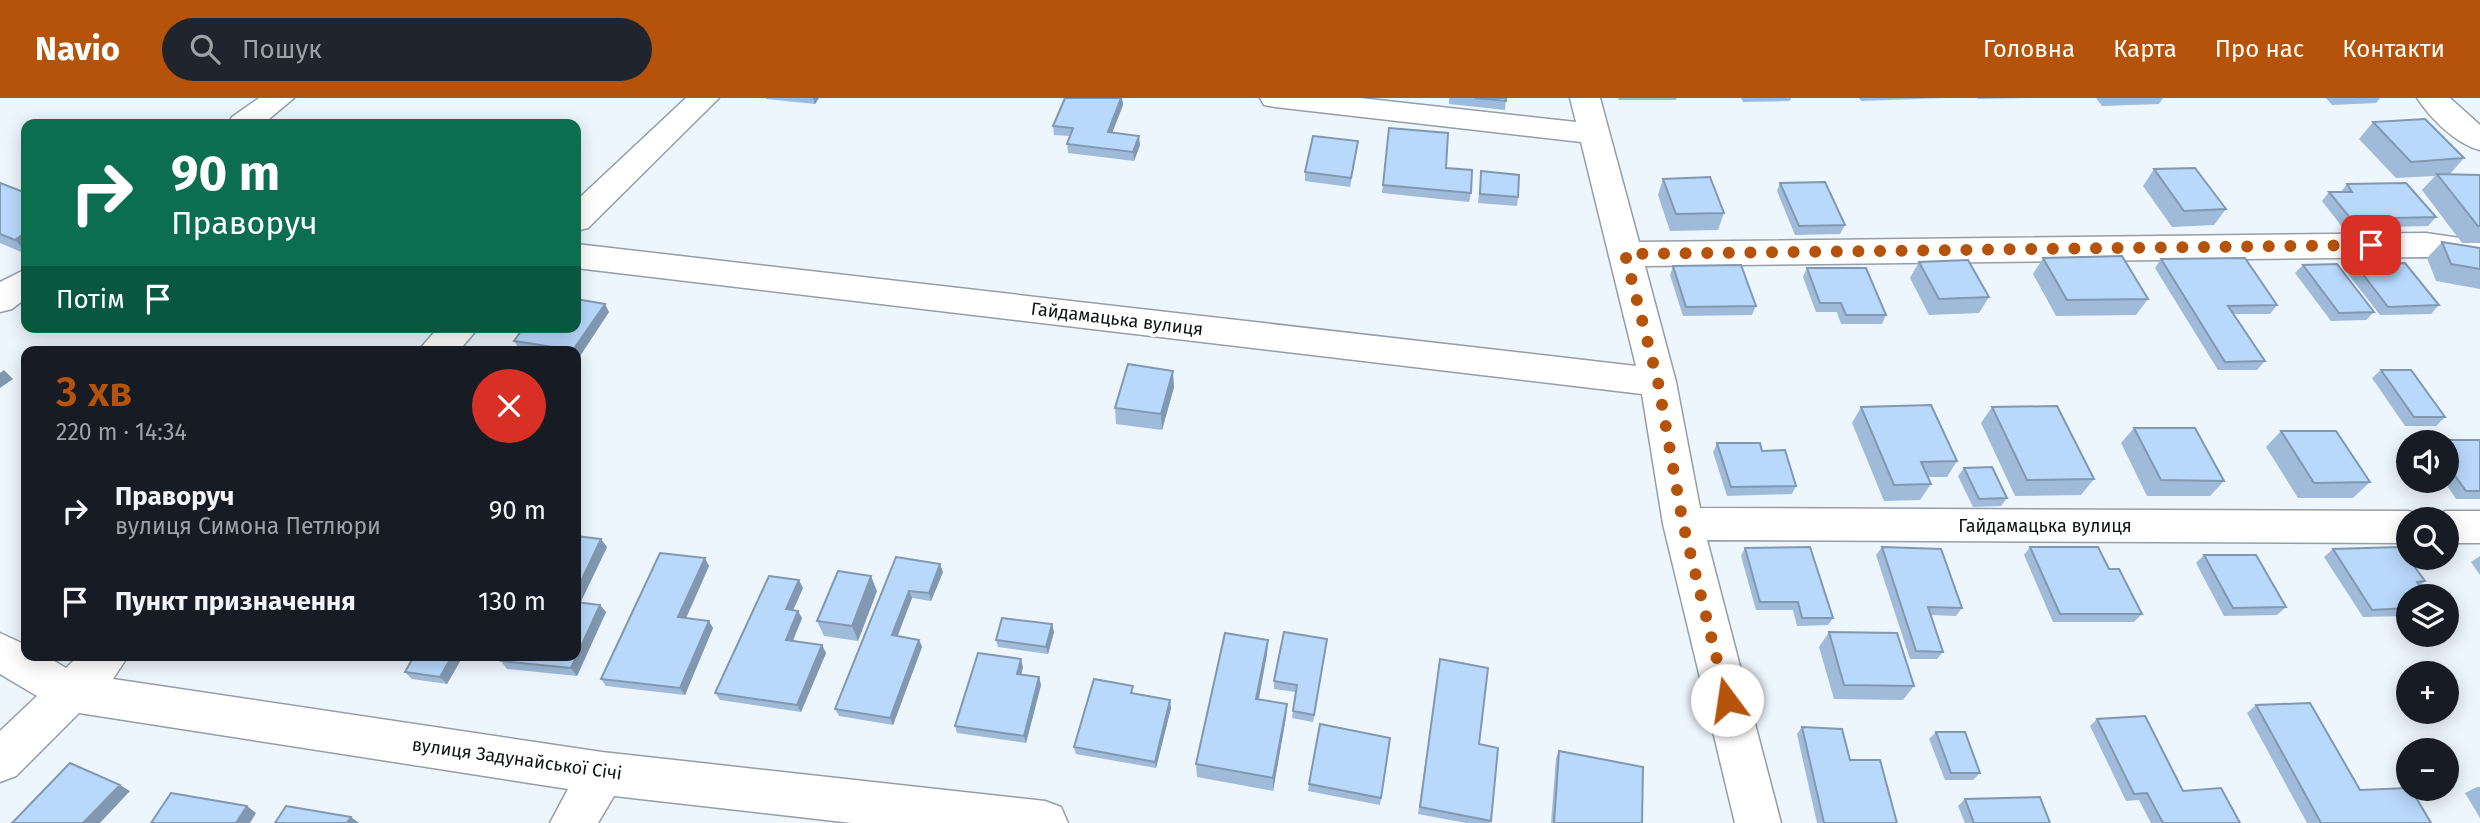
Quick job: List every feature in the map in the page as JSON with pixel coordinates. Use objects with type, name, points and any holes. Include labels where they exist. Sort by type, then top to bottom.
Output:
[{"type":"street","points":[[250,119],[279,98]]},
{"type":"street","points":[[581,215],[704,98]]},
{"type":"street","points":[[1275,98],[1595,134]]},
{"type":"street","points":[[1585,98],[1658,382],[1683,524],[1758,823]]},
{"type":"street","points":[[2432,98],[2456,122],[2480,139]]},
{"type":"street","points":[[1625,254],[2426,244],[2480,253]]},
{"type":"street","name":"Гайдамацька вулиця","points":[[581,257],[1658,382]]},
{"type":"street","points":[[0,300],[21,285]]},
{"type":"street","points":[[441,346],[455,333]]},
{"type":"street","name":"Гайдамацька вулиця","points":[[1683,524],[2396,527]]},
{"type":"street","points":[[2459,527],[2480,527]]},
{"type":"street","name":"вулиця Задунайської Січі","points":[[0,652],[69,692],[602,773],[1045,823]]},
{"type":"street","points":[[0,761],[102,661]]},
{"type":"street","points":[[573,823],[602,773]]},
{"type":"building","points":[[1065,98],[1121,98],[1108,132],[1139,136],[1133,152],[1067,144],[1073,128],[1053,126]]},
{"type":"building","points":[[1475,98],[1506,98],[1506,101]]},
{"type":"building","points":[[2425,119],[2464,158],[2411,162],[2373,122]]},
{"type":"building","points":[[1389,128],[1448,133],[1446,168],[1472,170],[1471,193],[1383,185]]},
{"type":"building","points":[[1313,136],[1358,141],[1351,178],[1305,172]]},
{"type":"building","points":[[2195,168],[2226,209],[2184,211],[2154,169]]},
{"type":"building","points":[[1481,171],[1519,175],[1518,197],[1480,194]]},
{"type":"building","points":[[2437,174],[2480,175],[2480,226],[2478,226]]},
{"type":"building","points":[[1710,177],[1724,213],[1676,214],[1663,179]]},
{"type":"building","points":[[1825,182],[1845,225],[1799,226],[1780,183]]},
{"type":"building","points":[[0,183],[21,191],[21,236],[15,240],[0,234]]},
{"type":"building","points":[[2406,183],[2436,217],[2351,219],[2329,192],[2352,192],[2347,184]]},
{"type":"building","points":[[2442,242],[2480,248],[2480,269],[2451,264]]},
{"type":"building","points":[[2122,256],[2148,299],[2067,300],[2043,258]]},
{"type":"building","points":[[2245,258],[2277,305],[2228,306],[2265,361],[2225,362],[2161,259]]},
{"type":"building","points":[[1968,260],[1989,297],[1939,299],[1919,262]]},
{"type":"building","points":[[2405,263],[2439,305],[2388,307],[2356,265]]},
{"type":"building","points":[[2337,264],[2374,312],[2339,313],[2303,265]]},
{"type":"building","points":[[1741,265],[1756,306],[1686,307],[1673,266]]},
{"type":"building","points":[[1807,268],[1866,268],[1886,315],[1846,315],[1841,303],[1820,303]]},
{"type":"building","points":[[581,300],[605,304],[576,346],[547,346],[514,341],[520,333],[581,333]]},
{"type":"building","points":[[1128,364],[1173,371],[1161,414],[1115,408]]},
{"type":"building","points":[[2381,370],[2411,370],[2445,417],[2414,417]]},
{"type":"building","points":[[1931,405],[1957,461],[1921,462],[1931,484],[1894,485],[1861,407]]},
{"type":"building","points":[[2057,406],[2094,479],[2027,480],[1992,407]]},
{"type":"building","points":[[2134,428],[2195,428],[2224,481],[2161,480]]},
{"type":"building","points":[[2281,431],[2336,431],[2370,482],[2314,483]]},
{"type":"building","points":[[2459,440],[2480,440],[2480,491],[2466,491],[2459,481]]},
{"type":"building","points":[[1717,443],[1760,443],[1762,451],[1785,450],[1796,486],[1731,487]]},
{"type":"building","points":[[1992,467],[2007,498],[1979,499],[1964,468]]},
{"type":"building","points":[[581,537],[601,539],[581,581]]},
{"type":"building","points":[[1810,547],[1833,618],[1802,618],[1798,602],[1760,602],[1745,548]]},
{"type":"building","points":[[1882,547],[1941,549],[1962,608],[1928,607],[1943,652],[1916,651]]},
{"type":"building","points":[[2030,547],[2098,547],[2109,569],[2119,569],[2142,614],[2060,614]]},
{"type":"building","points":[[2396,547],[2396,570],[2417,570],[2425,581],[2417,582],[2418,584],[2396,584],[2396,609],[2372,610],[2333,549]]},
{"type":"building","points":[[660,553],[705,558],[678,617],[709,621],[680,688],[601,679]]},
{"type":"building","points":[[2204,555],[2256,555],[2286,607],[2233,608]]},
{"type":"building","points":[[896,557],[940,564],[929,593],[909,591],[892,635],[919,640],[890,718],[835,709]]},
{"type":"building","points":[[838,571],[871,576],[852,626],[817,621]]},
{"type":"building","points":[[769,576],[799,580],[786,609],[798,611],[786,640],[822,645],[797,705],[715,693]]},
{"type":"building","points":[[581,603],[600,605],[581,646]]},
{"type":"building","points":[[1002,618],[1052,624],[1046,647],[996,640]]},
{"type":"building","points":[[1284,632],[1327,639],[1314,715],[1293,711],[1297,685],[1274,681]]},
{"type":"building","points":[[1829,632],[1897,633],[1914,686],[1844,685]]},
{"type":"building","points":[[1225,633],[1268,640],[1256,699],[1287,704],[1273,778],[1196,764]]},
{"type":"building","points":[[978,653],[1021,659],[1017,674],[1039,677],[1024,736],[955,726]]},
{"type":"building","points":[[1440,659],[1488,668],[1479,744],[1498,748],[1491,821],[1420,807]]},
{"type":"building","points":[[411,661],[449,661],[440,677],[405,672]]},
{"type":"building","points":[[501,661],[574,661],[571,668]]},
{"type":"building","points":[[1094,679],[1133,686],[1131,693],[1170,700],[1155,762],[1074,747]]},
{"type":"building","points":[[2310,703],[2360,790],[2396,788],[2396,801],[2418,801],[2431,823],[2321,823],[2256,705]]},
{"type":"building","points":[[2145,716],[2183,791],[2221,788],[2240,823],[2163,823],[2147,793],[2134,794],[2097,719]]},
{"type":"building","points":[[1320,724],[1390,738],[1381,798],[1309,784]]},
{"type":"building","points":[[1802,727],[1842,729],[1850,760],[1880,760],[1897,823],[1824,823]]},
{"type":"building","points":[[1936,732],[1965,732],[1980,773],[1951,773]]},
{"type":"building","points":[[1559,751],[1643,767],[1642,823],[1554,823]]},
{"type":"building","points":[[70,763],[120,785],[83,823],[12,823]]},
{"type":"building","points":[[171,793],[247,806],[236,823],[151,823]]},
{"type":"building","points":[[2040,797],[2050,823],[1974,823],[1965,799]]},
{"type":"building","points":[[286,806],[351,817],[347,823],[275,823]]},
{"type":"route","points":[[1727,700],[1683,524],[1658,382],[1625,254],[2371,245]]}]
